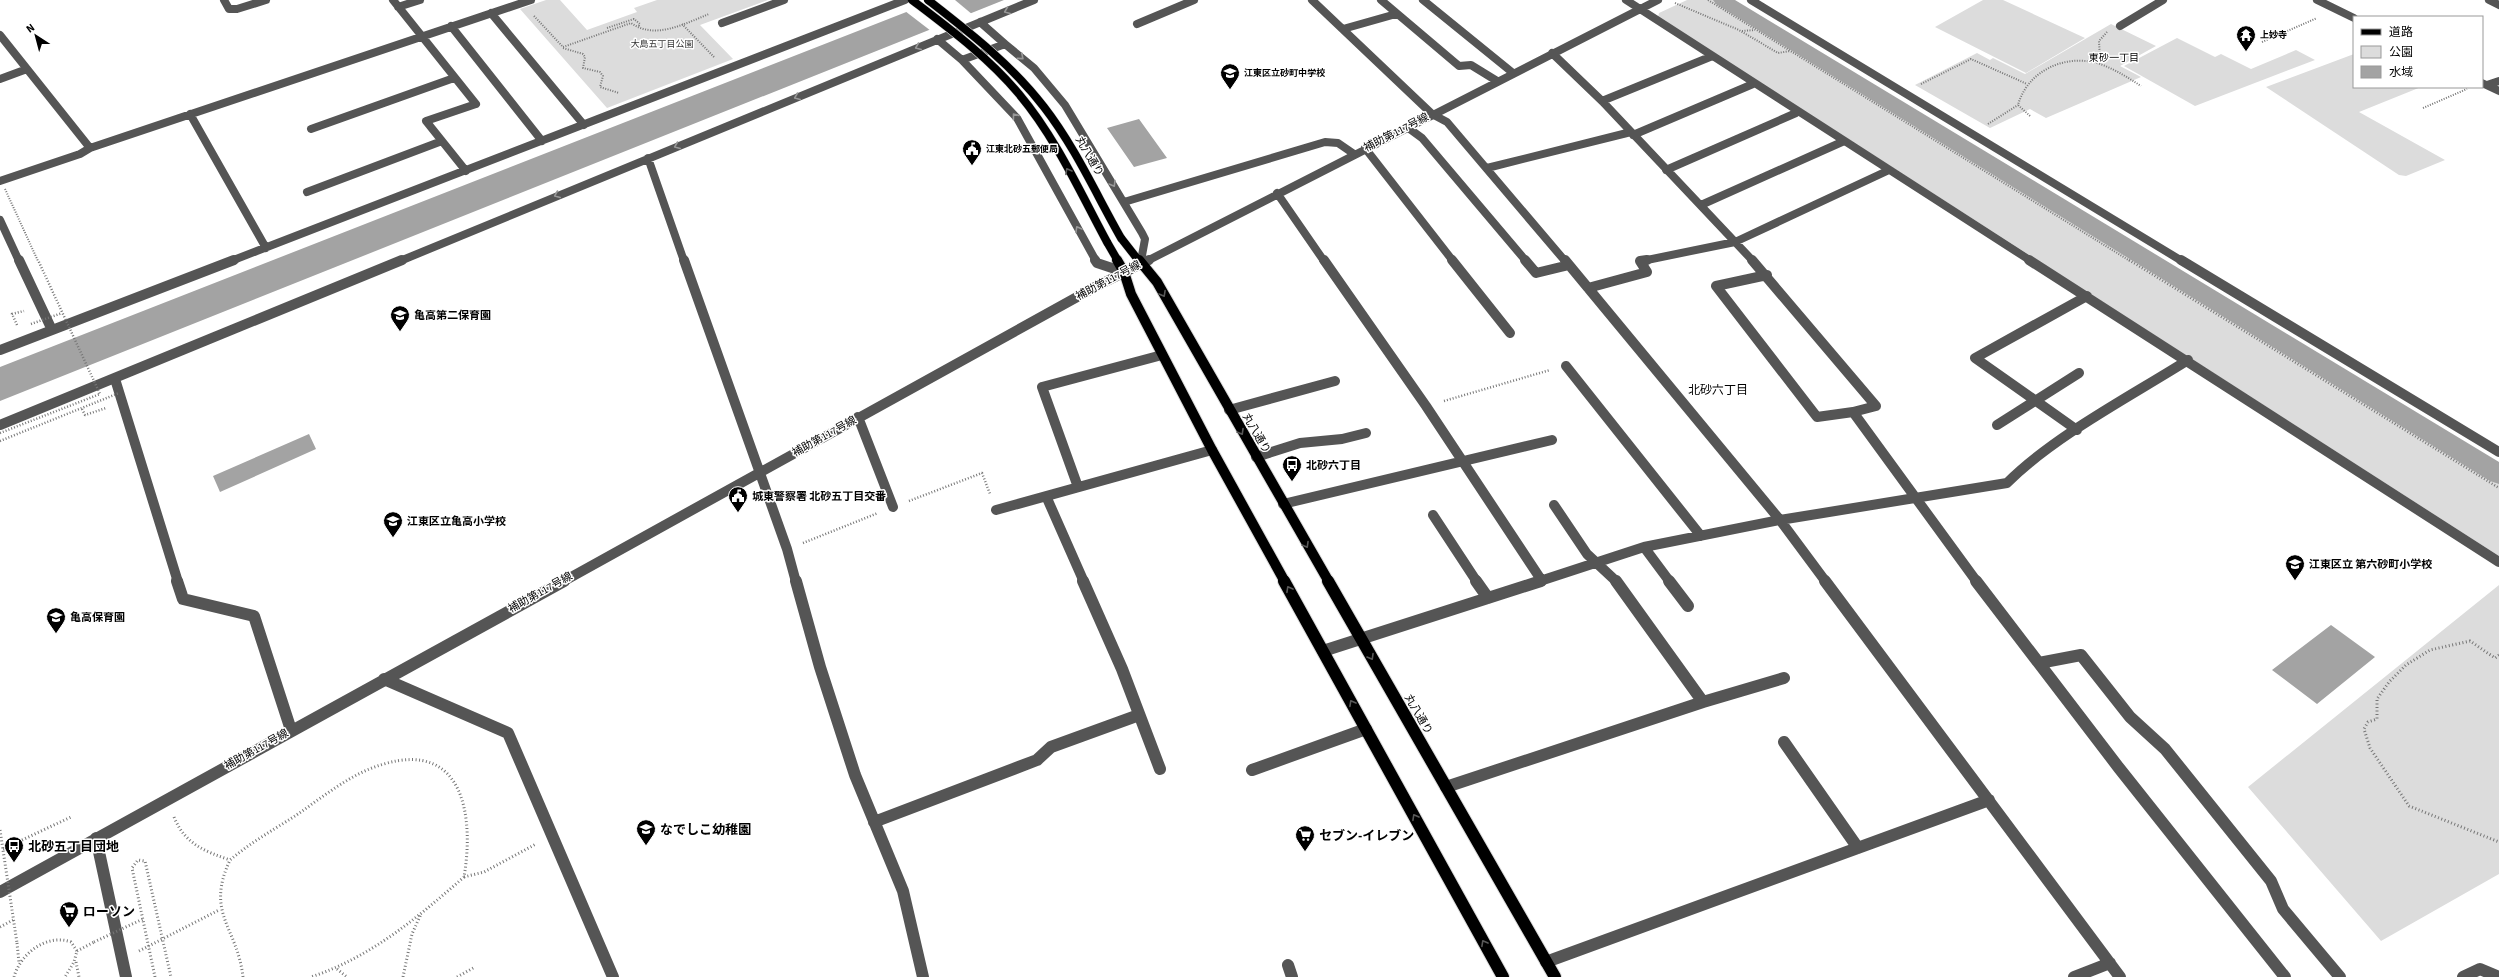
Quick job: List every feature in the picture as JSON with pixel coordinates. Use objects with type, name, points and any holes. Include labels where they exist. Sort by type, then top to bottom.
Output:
[{"type":"main road","points":[[912,0],[974,50],[1020,95],[1052,144],[1124,272],[1131,294],[1212,450],[1503,977]]},
{"type":"main road","name":"丸八通り","points":[[928,0],[998,56],[1032,92],[1062,135],[1122,238],[1140,264],[1156,282],[1555,977]]},
{"type":"street","points":[[224,0],[229,9],[237,9],[266,0]]},
{"type":"street","points":[[393,0],[420,36],[476,104],[426,121],[466,171]]},
{"type":"street","points":[[398,7],[420,0]]},
{"type":"street","points":[[0,181],[80,154],[90,148],[531,0]]},
{"type":"street","points":[[722,23],[784,0]]},
{"type":"street","points":[[0,350],[638,104],[887,3],[905,0]]},
{"type":"street","points":[[0,425],[1034,0]]},
{"type":"street","points":[[1138,24],[1194,0]]},
{"type":"street","points":[[1312,0],[1406,87],[1432,114],[1446,122],[1488,168],[1780,520],[2120,977]]},
{"type":"street","points":[[1381,0],[1459,66],[1471,65],[1497,81]]},
{"type":"street","points":[[1424,0],[1513,73]]},
{"type":"street","points":[[1626,0],[1710,57],[1887,171],[2188,360],[2499,562]]},
{"type":"street","name":"補助第117号線","points":[[0,892],[760,471],[1124,272],[1658,0]]},
{"type":"street","points":[[1751,0],[2499,452]]},
{"type":"street","points":[[2120,26],[2163,0]]},
{"type":"street","points":[[2317,0],[2353,18]]},
{"type":"street","points":[[2325,4],[2335,0]]},
{"type":"street","points":[[2489,0],[2499,5]]},
{"type":"street","points":[[491,14],[584,125]]},
{"type":"street","points":[[1343,29],[1396,14]]},
{"type":"street","points":[[980,22],[1034,68],[1065,106],[1145,239],[1140,264]]},
{"type":"street","points":[[452,26],[542,141]]},
{"type":"street","points":[[0,35],[90,148]]},
{"type":"street","points":[[937,39],[986,83],[1017,118],[1097,264],[1124,272]]},
{"type":"street","points":[[962,60],[1005,44]]},
{"type":"street","points":[[1552,53],[1602,101],[1767,275],[1876,406],[1852,412],[1817,417],[1716,286],[1767,275]]},
{"type":"street","points":[[1602,101],[1710,57]]},
{"type":"street","points":[[0,79],[28,69]]},
{"type":"street","points":[[311,129],[454,78]]},
{"type":"street","points":[[2484,84],[2499,81]]},
{"type":"street","points":[[1488,168],[1632,133],[1753,84]]},
{"type":"street","points":[[2484,84],[2499,91]]},
{"type":"street","points":[[1666,170],[1796,112]]},
{"type":"street","points":[[190,114],[266,248]]},
{"type":"street","points":[[1407,127],[1422,138],[1460,181],[1536,273],[1569,265]]},
{"type":"street","points":[[307,192],[442,141]]},
{"type":"street","points":[[1124,202],[1325,142],[1338,143],[1354,154]]},
{"type":"street","points":[[1701,205],[1842,142]]},
{"type":"street","points":[[1365,148],[1510,333]]},
{"type":"street","points":[[648,158],[787,549],[820,667],[852,768],[903,891],[923,977]]},
{"type":"street","points":[[1588,288],[1647,272],[1640,261],[1735,242],[1887,171]]},
{"type":"street","points":[[1277,193],[1426,406],[1542,581]]},
{"type":"street","points":[[0,220],[52,330]]},
{"type":"street","points":[[2077,430],[1975,358],[2087,296]]},
{"type":"street","points":[[1078,487],[1042,387],[1162,354]]},
{"type":"street","points":[[1323,651],[1644,547],[1780,520],[2007,483],[2022,468],[2077,430],[2188,360]]},
{"type":"street","points":[[1566,366],[1701,536]]},
{"type":"street","points":[[1997,425],[2079,373]]},
{"type":"street","points":[[115,379],[183,599],[254,616],[291,730]]},
{"type":"street","points":[[1229,410],[1335,380]]},
{"type":"street","points":[[1852,412],[1915,499],[2140,796],[2285,977]]},
{"type":"street","points":[[858,417],[893,507]]},
{"type":"street","points":[[1256,456],[1300,443],[1342,439],[1366,433]]},
{"type":"street","points":[[1283,504],[1552,440]]},
{"type":"street","points":[[996,510],[1212,450]]},
{"type":"street","points":[[1046,496],[1139,715],[1160,769]]},
{"type":"street","points":[[1554,505],[1587,554],[1612,575],[1703,702]]},
{"type":"street","points":[[1433,515],[1488,598]]},
{"type":"street","points":[[1644,547],[1688,606]]},
{"type":"street","points":[[2039,663],[2081,655],[2130,717],[2165,749],[2271,881],[2283,909],[2340,977]]},
{"type":"street","points":[[1446,787],[1703,702],[1784,678]]},
{"type":"street","points":[[384,679],[508,733],[613,977]]},
{"type":"street","points":[[874,822],[1037,760],[1051,747],[1139,715]]},
{"type":"street","points":[[1252,770],[1366,729]]},
{"type":"street","points":[[1784,742],[1858,848]]},
{"type":"street","points":[[1546,962],[1988,800]]},
{"type":"street","points":[[96,838],[126,977]]},
{"type":"street","points":[[2074,977],[2110,963]]},
{"type":"street","points":[[2463,977],[2480,968],[2499,977]]},
{"type":"path","points":[[1708,0],[2499,488]]},
{"type":"path","points":[[522,3],[563,47],[583,54],[584,69],[600,72],[603,76],[600,87],[623,94],[638,104]]},
{"type":"path","points":[[1675,3],[1741,31],[1778,53],[1790,51]]},
{"type":"path","points":[[2262,42],[2336,10]]},
{"type":"path","points":[[563,47],[631,23],[638,27],[655,31],[682,24],[710,13]]},
{"type":"path","points":[[607,28],[634,19],[640,24],[638,27]]},
{"type":"path","points":[[682,24],[715,55],[712,59]]},
{"type":"path","points":[[2095,63],[2100,58],[2097,43],[2099,37],[2120,26]]},
{"type":"path","points":[[1741,31],[1756,30]]},
{"type":"path","points":[[1917,86],[1971,59],[2027,84]]},
{"type":"path","points":[[2018,105],[2019,96],[2027,84],[2038,73],[2060,63],[2095,63],[2111,69],[2142,86]]},
{"type":"path","points":[[2423,108],[2468,88]]},
{"type":"path","points":[[2018,105],[2030,116]]},
{"type":"path","points":[[1988,124],[2018,105]]},
{"type":"path","points":[[0,433],[100,394],[5,189]]},
{"type":"path","points":[[18,327],[12,314],[24,311],[31,324],[62,313]]},
{"type":"path","points":[[1426,406],[1566,366]]},
{"type":"path","points":[[104,398],[81,407],[85,415],[120,398]]},
{"type":"path","points":[[0,441],[120,398]]},
{"type":"path","points":[[2499,655],[2495,658],[2470,641],[2430,650],[2406,666],[2389,682],[2377,699],[2377,719],[2368,722],[2364,729],[2370,748],[2380,760],[2409,806],[2499,842]]},
{"type":"path","points":[[243,977],[240,956],[219,910],[218,890],[221,875],[230,860],[350,779],[374,767],[396,762],[423,760],[446,772],[456,783],[466,804],[467,866],[464,877]]},
{"type":"path","points":[[168,798],[178,831],[187,842],[196,848],[230,860]]},
{"type":"path","points":[[3,849],[71,817]]},
{"type":"path","points":[[0,830],[20,964]]},
{"type":"path","points":[[311,977],[337,969],[353,961],[421,913],[464,877],[484,872],[552,835]]},
{"type":"path","points":[[77,951],[94,942],[136,921],[143,918],[144,925],[146,933],[147,940],[150,955],[155,977],[154,969],[150,954],[135,884],[132,868],[138,860],[145,861],[171,977]]},
{"type":"path","points":[[122,960],[219,910]]},
{"type":"path","points":[[403,977],[412,934],[421,913]]},
{"type":"path","points":[[0,927],[14,920]]},
{"type":"path","points":[[14,977],[20,964],[30,953],[54,941],[65,940],[73,944],[77,951],[76,961],[79,977]]},
{"type":"path","points":[[65,977],[76,961]]},
{"type":"path","points":[[457,977],[475,967]]},
{"type":"path","points":[[337,969],[347,977]]},
{"type":"green space","name":"大島五丁目公園","points":[[546,0],[560,0],[587,30],[637,12],[634,8],[657,0],[768,0],[700,25],[733,59],[607,108],[520,9]]},
{"type":"green space","points":[[1687,0],[1715,0],[2499,480],[2499,556],[1658,17],[1659,13]]},
{"type":"green space","points":[[1983,0],[2003,0],[2085,38],[2026,73],[1935,27]]},
{"type":"green space","points":[[2111,24],[2156,46],[2120,66],[2141,77],[2046,118],[2030,109],[1990,128],[1915,85],[1977,53],[1990,60],[1993,58],[2025,74]]},
{"type":"green space","points":[[2177,38],[2215,57],[2221,54],[2251,69],[2296,50],[2315,60],[2195,106],[2124,66]]},
{"type":"green space","points":[[2353,54],[2353,88],[2419,88],[2359,112],[2445,160],[2406,176],[2399,175],[2266,87]]},
{"type":"green space","points":[[2499,585],[2499,874],[2381,941],[2248,787]]},
{"type":"water","points":[[937,0],[1004,0],[0,401],[0,367]]},
{"type":"water","points":[[1139,119],[1167,158],[1134,167],[1107,128]]},
{"type":"water","points":[[309,434],[316,449],[220,492],[213,476]]},
{"type":"water","points":[[2331,625],[2375,657],[2317,704],[2272,670]]},
{"type":"pier","points":[[932,0],[955,0],[973,15],[931,31],[905,11]]},
{"type":"waterway","points":[[1722,0],[2499,474]]},
{"type":"place","name":"上妙寺","points":[[2246,52]]},
{"type":"place","name":"江東区立砂町中学校","points":[[1230,90]]},
{"type":"place","name":"江東北砂五郵便局","points":[[972,166]]},
{"type":"place","name":"亀高第二保育園","points":[[400,332]]},
{"type":"place","name":"北砂六丁目","points":[[1292,482]]},
{"type":"place","name":"城東警察署 北砂五丁目交番","points":[[738,513]]},
{"type":"place","name":"江東区立亀高小学校","points":[[393,538]]},
{"type":"place","name":"江東区立 第六砂町小学校","points":[[2295,581]]},
{"type":"place","name":"亀高保育園","points":[[56,634]]},
{"type":"place","name":"なでしこ幼稚園","points":[[646,846]]},
{"type":"place","name":"セブン-イレブン","points":[[1305,852]]},
{"type":"place","name":"北砂五丁目団地","points":[[14,863]]},
{"type":"place","name":"ローソン","points":[[69,928]]},
{"type":"district","name":"東砂一丁目","points":[[2114,57]]},
{"type":"district","name":"北砂六丁目","points":[[1718,390]]}]
